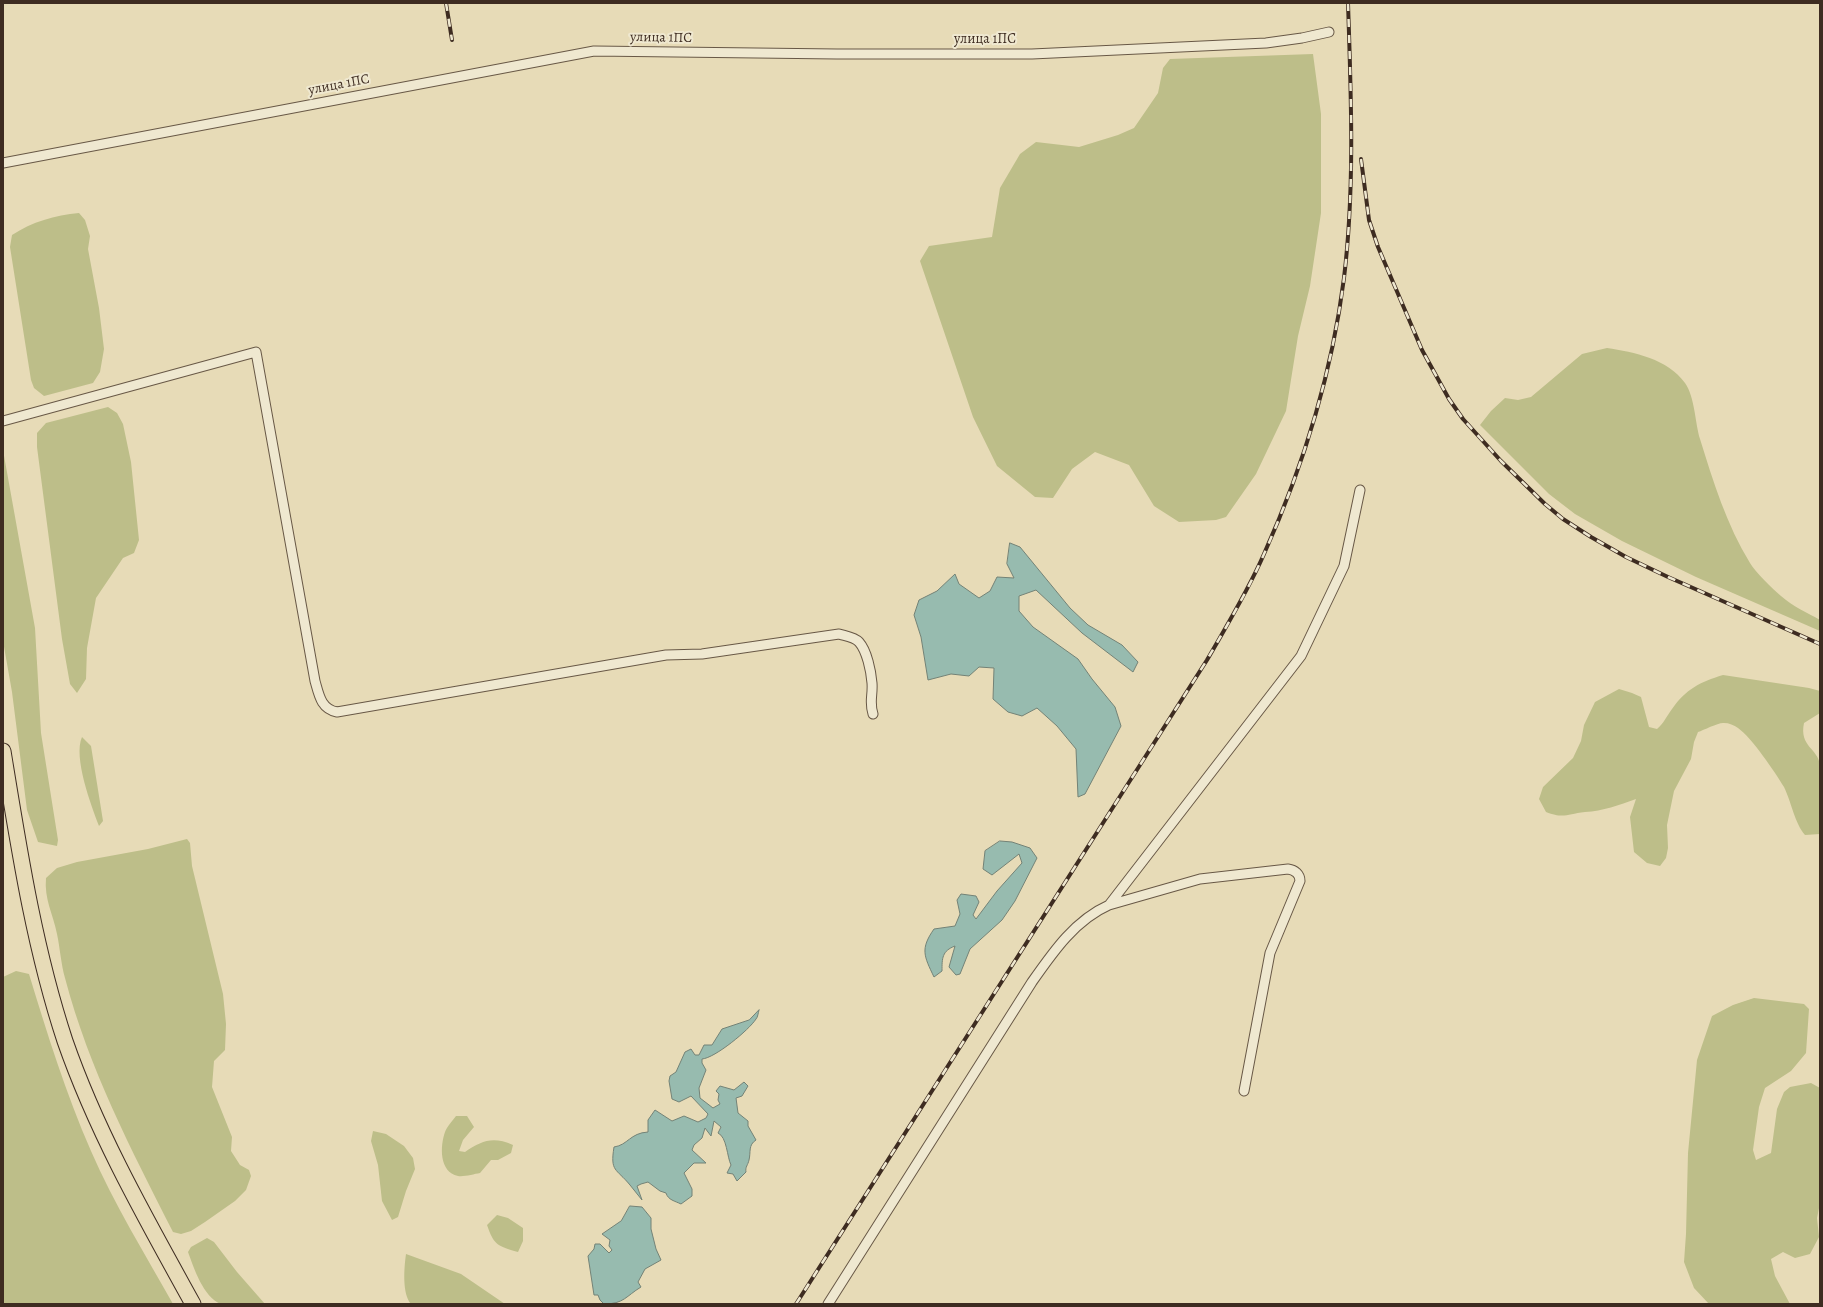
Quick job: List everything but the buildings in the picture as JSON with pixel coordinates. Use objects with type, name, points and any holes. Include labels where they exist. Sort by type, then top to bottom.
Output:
[{"type":"main road","points":[[3,751],[34,928],[46,976],[66,1042],[94,1113],[119,1167],[194,1304]]},
{"type":"street","name":"улица 1ПС","points":[[3,164],[594,51],[837,54],[1032,54],[1266,43],[1302,38],[1329,32]]},
{"type":"street","points":[[3,421],[256,352],[315,681],[323,704],[329,710],[337,712],[666,655],[702,654],[839,634],[851,637],[858,642],[864,650],[872,683],[870,705],[873,714]]},
{"type":"street","points":[[1109,905],[1301,656],[1344,566],[1360,490]]},
{"type":"street","points":[[828,1304],[1048,960],[1086,918],[1109,905],[1200,879],[1288,869],[1296,871],[1300,881],[1270,953],[1244,1091]]},
{"type":"green space","points":[[1313,54],[1321,114],[1321,213],[1310,286],[1298,336],[1286,411],[1256,474],[1226,517],[1216,520],[1179,522],[1154,506],[1129,465],[1095,452],[1072,469],[1053,498],[1035,497],[997,466],[973,417],[920,261],[929,246],[992,237],[1000,188],[1020,154],[1036,142],[1079,147],[1118,135],[1134,128],[1158,93],[1163,68],[1170,59]]},
{"type":"green space","points":[[79,213],[85,220],[90,236],[88,249],[99,308],[104,349],[100,372],[93,383],[44,396],[34,388],[31,380],[10,247],[12,235],[28,226],[44,220],[61,215]]},
{"type":"green space","points":[[1607,348],[1628,352],[1660,362],[1678,375],[1685,383],[1691,395],[1698,433],[1715,487],[1734,534],[1742,549],[1756,571],[1777,593],[1785,600],[1820,620],[1820,631],[1696,577],[1622,541],[1575,514],[1549,494],[1480,425],[1491,411],[1505,398],[1518,400],[1531,397],[1582,354]]},
{"type":"green space","points":[[108,407],[117,413],[123,424],[131,462],[139,540],[134,553],[123,558],[96,598],[87,648],[86,679],[77,693],[70,684],[62,639],[37,447],[37,433],[46,423]]},
{"type":"green space","points":[[3,450],[35,628],[41,733],[58,840],[57,846],[38,842],[27,810],[12,692],[3,641]]},
{"type":"green space","points":[[1723,675],[1820,691],[1820,713],[1804,723],[1803,731],[1806,742],[1819,759],[1820,765],[1820,834],[1805,835],[1798,825],[1784,787],[1769,764],[1744,733],[1735,726],[1726,723],[1722,723],[1698,732],[1694,742],[1691,759],[1674,791],[1667,825],[1668,848],[1666,858],[1660,866],[1647,863],[1634,852],[1630,817],[1636,799],[1605,809],[1566,815],[1557,815],[1546,812],[1539,799],[1543,787],[1573,758],[1581,741],[1584,725],[1595,702],[1619,689],[1632,693],[1641,697],[1649,727],[1657,729],[1677,702],[1688,691],[1707,680]]},
{"type":"green space","points":[[82,737],[91,746],[103,821],[99,826],[81,768],[80,746]]},
{"type":"green space","points":[[187,839],[190,843],[192,866],[223,994],[226,1024],[225,1050],[214,1061],[212,1087],[232,1137],[231,1151],[240,1165],[249,1170],[251,1176],[246,1190],[235,1201],[191,1231],[181,1234],[173,1232],[142,1170],[112,1108],[86,1044],[64,973],[57,934],[46,893],[46,878],[57,868],[77,862],[148,849]]},
{"type":"green space","points":[[16,971],[29,974],[65,1086],[91,1151],[120,1210],[173,1304],[3,1304],[3,977]]},
{"type":"green space","points":[[1754,998],[1804,1004],[1809,1009],[1806,1053],[1791,1071],[1765,1088],[1759,1107],[1753,1150],[1756,1160],[1771,1153],[1777,1109],[1784,1092],[1790,1087],[1811,1083],[1820,1088],[1820,1203],[1817,1218],[1819,1237],[1810,1254],[1795,1258],[1783,1252],[1771,1259],[1775,1276],[1790,1304],[1709,1304],[1694,1288],[1684,1262],[1688,1153],[1697,1060],[1712,1016],[1733,1005]]},
{"type":"green space","points":[[456,1116],[467,1116],[474,1127],[463,1140],[459,1151],[465,1152],[477,1145],[493,1140],[506,1142],[513,1145],[511,1153],[498,1160],[491,1160],[480,1173],[466,1176],[452,1174],[447,1169],[442,1158],[442,1144],[446,1130]]},
{"type":"green space","points":[[373,1131],[386,1134],[404,1146],[413,1158],[415,1169],[398,1217],[392,1220],[382,1201],[378,1165],[371,1141]]},
{"type":"green space","points":[[497,1215],[508,1218],[523,1228],[523,1241],[518,1252],[505,1248],[494,1241],[487,1225]]},
{"type":"green space","points":[[207,1238],[214,1242],[237,1272],[265,1304],[225,1305],[221,1304],[209,1295],[200,1281],[188,1252],[191,1247]]},
{"type":"green space","points":[[406,1254],[461,1274],[505,1304],[411,1304],[408,1300],[405,1287],[404,1273]]},
{"type":"water","points":[[1010,543],[1020,547],[1070,608],[1088,625],[1122,645],[1138,662],[1133,672],[1082,633],[1036,590],[1019,596],[1019,611],[1033,627],[1078,659],[1115,707],[1121,726],[1085,794],[1078,797],[1076,749],[1057,726],[1037,708],[1022,716],[1008,712],[993,699],[994,668],[979,667],[969,676],[951,674],[928,680],[921,637],[914,615],[919,600],[937,591],[955,574],[959,584],[979,598],[990,591],[997,577],[1014,578],[1007,564]]},
{"type":"water","points":[[1000,841],[1012,842],[1030,848],[1037,858],[1015,901],[1002,920],[970,949],[960,974],[956,975],[949,967],[955,946],[947,950],[943,959],[942,971],[934,977],[926,958],[925,947],[934,929],[955,926],[960,914],[957,900],[961,894],[976,896],[979,902],[973,915],[976,919],[997,891],[1022,863],[1019,854],[992,875],[983,869],[985,851]]},
{"type":"water","points":[[759,1010],[757,1018],[739,1036],[715,1054],[702,1059],[702,1063],[706,1070],[699,1088],[700,1098],[713,1108],[720,1104],[718,1100],[719,1094],[716,1091],[720,1086],[734,1090],[744,1082],[748,1086],[742,1096],[736,1098],[738,1113],[748,1121],[748,1126],[756,1140],[751,1146],[746,1172],[737,1181],[733,1174],[727,1173],[731,1165],[730,1161],[725,1143],[721,1135],[718,1133],[721,1127],[714,1121],[711,1136],[705,1128],[702,1138],[694,1145],[692,1150],[706,1163],[694,1163],[684,1173],[692,1189],[692,1196],[681,1204],[670,1199],[666,1193],[660,1191],[648,1182],[637,1186],[642,1200],[615,1169],[613,1161],[614,1147],[623,1144],[637,1134],[648,1132],[648,1120],[655,1110],[672,1121],[684,1116],[698,1122],[706,1118],[708,1114],[691,1096],[679,1102],[672,1099],[669,1081],[670,1076],[676,1072],[685,1052],[691,1049],[695,1055],[699,1055],[704,1045],[712,1045],[722,1029],[749,1020]]},
{"type":"water","points":[[630,1206],[642,1207],[651,1218],[651,1229],[656,1249],[661,1260],[645,1269],[638,1282],[641,1287],[621,1301],[611,1304],[604,1304],[598,1295],[594,1295],[588,1256],[594,1249],[595,1244],[600,1244],[609,1253],[612,1250],[609,1246],[610,1240],[602,1234],[621,1221]]},
{"type":"railway","points":[[446,3],[452,40]]},
{"type":"railway","points":[[796,1304],[1207,660],[1237,608],[1264,554],[1291,488],[1314,419],[1324,384],[1339,314],[1347,244],[1351,175],[1351,106],[1348,3]]},
{"type":"railway","points":[[1361,159],[1369,220],[1378,247],[1422,350],[1449,399],[1463,419],[1501,461],[1545,504],[1563,519],[1591,537],[1626,557],[1668,577],[1820,644]]}]
